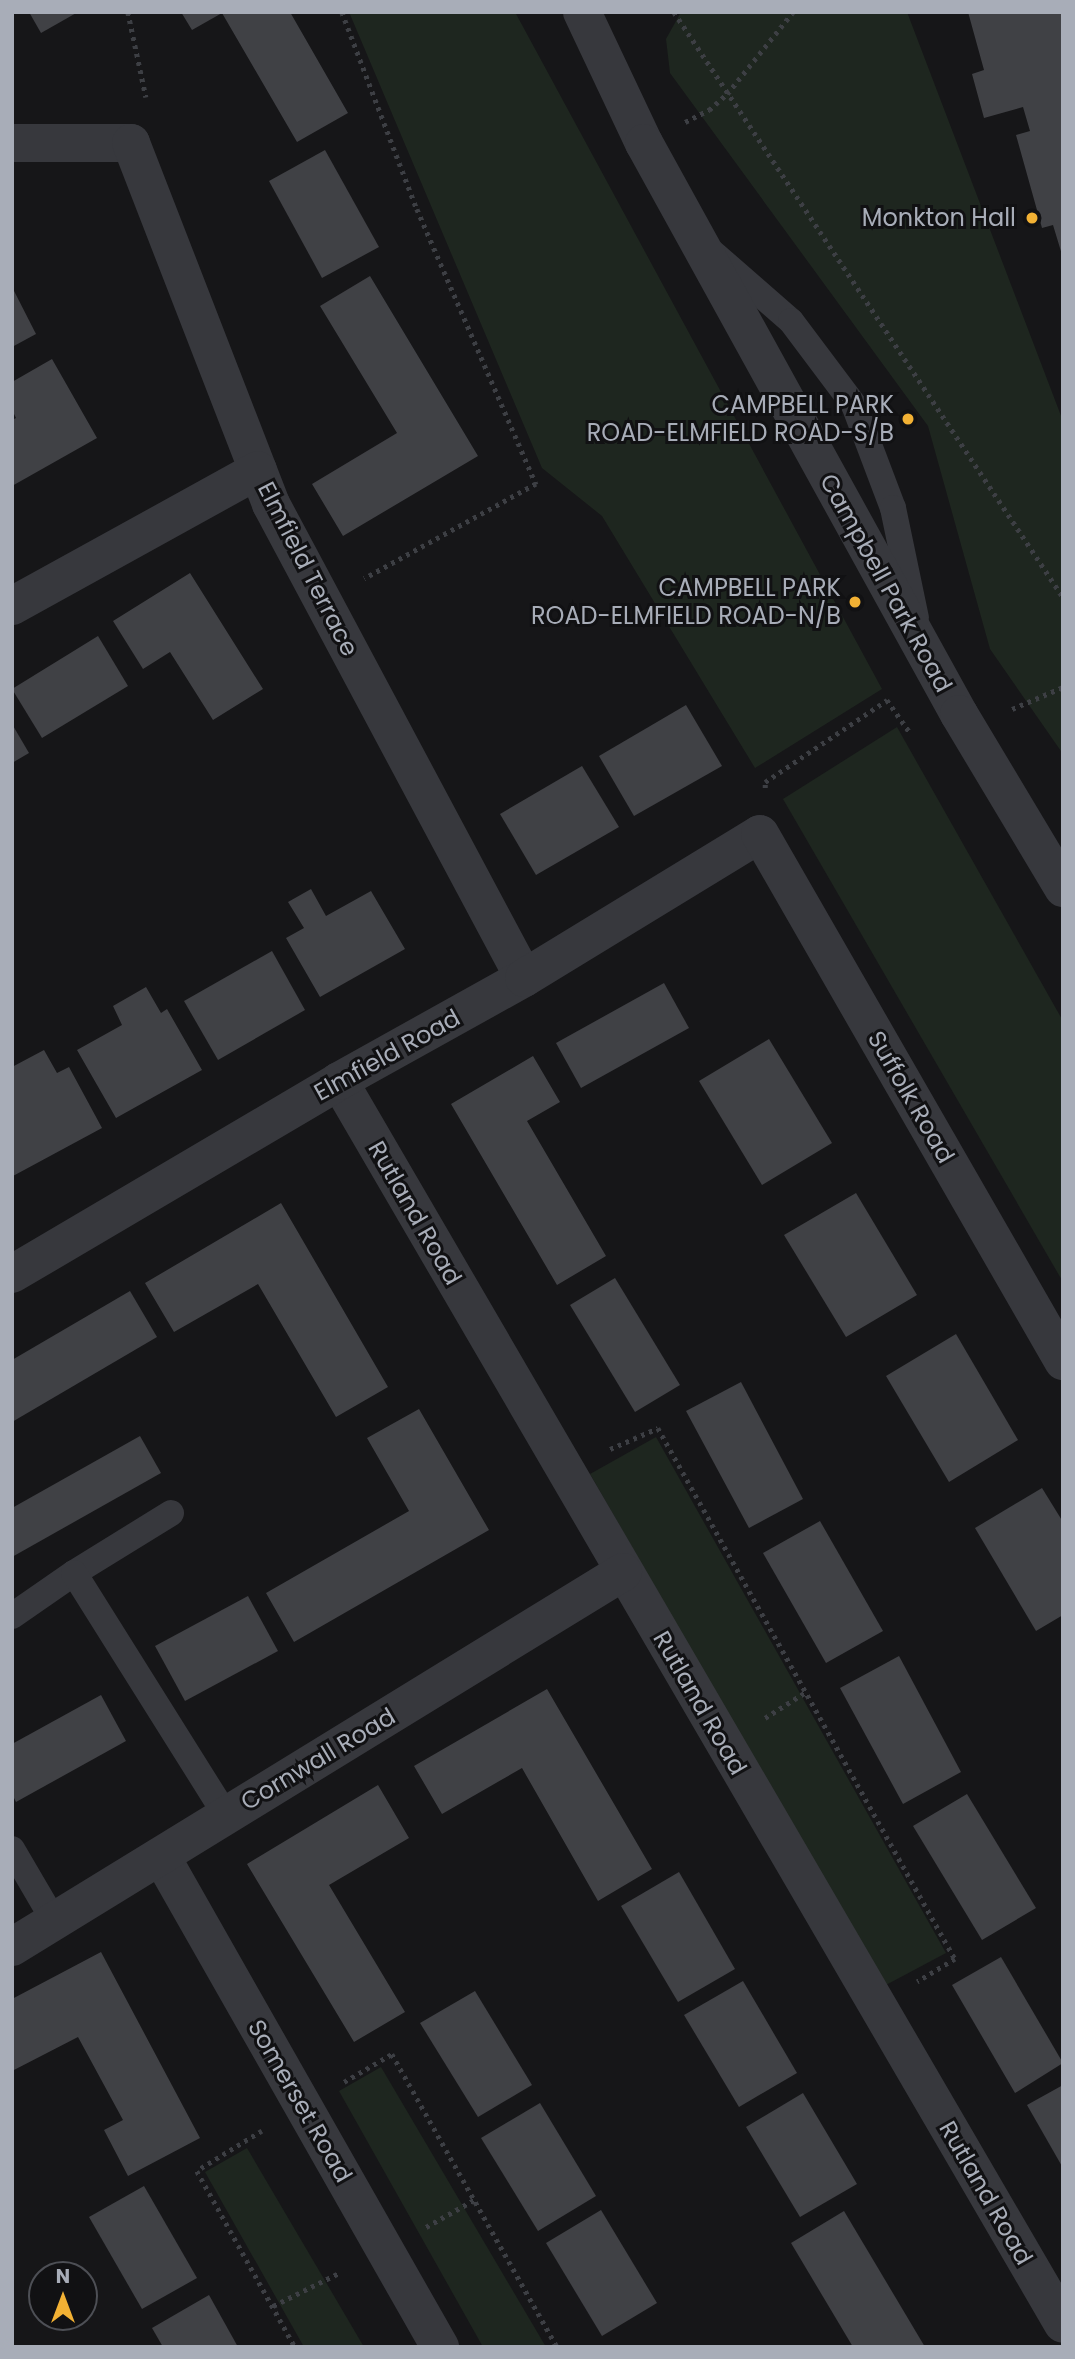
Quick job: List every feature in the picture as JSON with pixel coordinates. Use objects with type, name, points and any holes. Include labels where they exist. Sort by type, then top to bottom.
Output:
[{"type":"street","name":"Campbell Park Road","points":[[582,12],[644,143],[696,238],[923,648],[1063,888]]},
{"type":"street","points":[[12,142],[131,143]]},
{"type":"street","name":"Elmfield Terrace","points":[[131,143],[271,504],[524,978]]},
{"type":"street","points":[[12,606],[258,470]]},
{"type":"street","name":"Elmfield Road","points":[[12,1274],[339,1081],[524,978],[760,834]]},
{"type":"street","name":"Suffolk Road","points":[[760,834],[1063,1361]]},
{"type":"street","name":"Rutland Road","points":[[339,1081],[1063,2324]]},
{"type":"street","name":"Cornwall Road","points":[[12,1947],[623,1572]]},
{"type":"street","name":"Somerset Road","points":[[161,1856],[440,2347]]},
{"type":"lane","points":[[696,238],[791,321],[854,405],[893,508],[923,648]]},
{"type":"lane","points":[[12,1616],[171,1513]]},
{"type":"lane","points":[[75,1573],[226,1815]]},
{"type":"lane","points":[[12,1849],[54,1921]]},
{"type":"path","points":[[128,12],[149,111],[131,143]]},
{"type":"path","points":[[323,601],[536,484],[417,209],[342,12]]},
{"type":"path","points":[[674,12],[1063,597]]},
{"type":"path","points":[[644,143],[709,110],[727,94],[793,12]]},
{"type":"path","points":[[760,834],[765,782],[887,700]]},
{"type":"path","points":[[565,1470],[658,1428],[955,1959],[877,2005]]},
{"type":"path","points":[[295,2347],[197,2171],[392,2054],[557,2347]]},
{"type":"shaded area","points":[[349,12],[515,12],[882,689],[755,768],[602,516],[542,468]]},
{"type":"shaded area","points":[[681,12],[907,12],[1063,421],[1063,754],[990,649],[928,426],[670,73],[666,39]]},
{"type":"shaded area","points":[[897,727],[1063,1021],[1063,1282],[783,799]]},
{"type":"shaded area","points":[[656,1437],[946,1953],[884,1986],[590,1474]]},
{"type":"shaded area","points":[[381,2067],[546,2347],[483,2347],[339,2091]]},
{"type":"shaded area","points":[[247,2148],[364,2347],[304,2347],[205,2172]]},
{"type":"building","points":[[29,12],[78,12],[41,33]]},
{"type":"building","points":[[181,12],[290,12],[348,113],[297,142],[222,13],[192,30]]},
{"type":"building","points":[[968,12],[1063,12],[1063,258],[1053,225],[1042,228],[1016,135],[1030,131],[1023,107],[984,118],[972,74],[984,70]]},
{"type":"building","points":[[325,150],[379,247],[322,278],[269,181]]},
{"type":"building","points":[[370,276],[478,456],[343,536],[312,484],[397,433],[320,306]]},
{"type":"building","points":[[12,287],[36,334],[12,347]]},
{"type":"building","points":[[52,359],[97,438],[12,486],[12,420],[16,418],[12,410],[12,382]]},
{"type":"building","points":[[190,573],[263,689],[213,720],[170,652],[143,669],[113,621]]},
{"type":"building","points":[[98,636],[128,686],[42,738],[12,689]]},
{"type":"building","points":[[686,705],[722,766],[634,816],[599,756]]},
{"type":"building","points":[[12,724],[29,753],[12,763]]},
{"type":"building","points":[[582,766],[619,827],[536,875],[500,814]]},
{"type":"building","points":[[311,889],[326,916],[371,891],[405,949],[320,997],[286,938],[304,928],[288,902]]},
{"type":"building","points":[[272,951],[305,1010],[218,1060],[184,1001]]},
{"type":"building","points":[[664,983],[689,1028],[581,1088],[556,1043]]},
{"type":"building","points":[[146,987],[161,1013],[167,1009],[202,1070],[116,1118],[77,1050],[122,1025],[113,1006]]},
{"type":"building","points":[[769,1039],[832,1143],[762,1185],[699,1081]]},
{"type":"building","points":[[44,1050],[57,1073],[69,1067],[102,1128],[13,1176],[12,1067]]},
{"type":"building","points":[[533,1056],[560,1102],[527,1121],[606,1256],[557,1285],[451,1104]]},
{"type":"building","points":[[856,1193],[917,1295],[846,1337],[784,1235]]},
{"type":"building","points":[[281,1203],[388,1387],[336,1417],[258,1284],[174,1332],[145,1283]]},
{"type":"building","points":[[615,1278],[680,1385],[635,1412],[570,1305]]},
{"type":"building","points":[[130,1291],[157,1337],[12,1422],[12,1360]]},
{"type":"building","points":[[956,1334],[1018,1440],[949,1482],[886,1376]]},
{"type":"building","points":[[741,1382],[803,1499],[749,1528],[686,1411]]},
{"type":"building","points":[[419,1409],[489,1530],[294,1642],[266,1593],[409,1511],[367,1438]]},
{"type":"building","points":[[140,1436],[161,1473],[12,1557],[12,1508]]},
{"type":"building","points":[[1042,1488],[1063,1522],[1063,1615],[1036,1631],[975,1528]]},
{"type":"building","points":[[820,1521],[883,1631],[826,1663],[763,1553]]},
{"type":"building","points":[[248,1596],[278,1651],[185,1701],[155,1646]]},
{"type":"building","points":[[899,1656],[961,1772],[903,1804],[840,1688]]},
{"type":"building","points":[[547,1689],[652,1869],[598,1901],[522,1768],[442,1814],[414,1766]]},
{"type":"building","points":[[101,1695],[126,1741],[16,1802],[12,1794],[12,1744]]},
{"type":"building","points":[[378,1785],[409,1838],[329,1885],[405,2012],[354,2042],[247,1864]]},
{"type":"building","points":[[967,1794],[1036,1908],[982,1940],[913,1826]]},
{"type":"building","points":[[679,1872],[735,1969],[678,2002],[621,1906]]},
{"type":"building","points":[[101,1952],[200,2138],[128,2176],[104,2130],[123,2120],[78,2037],[12,2071],[12,1999]]},
{"type":"building","points":[[1001,1957],[1063,2063],[1015,2093],[952,1985]]},
{"type":"building","points":[[743,1981],[797,2073],[739,2107],[684,2015]]},
{"type":"building","points":[[475,1991],[532,2085],[478,2117],[420,2023]]},
{"type":"building","points":[[1063,2085],[1063,2168],[1027,2105]]},
{"type":"building","points":[[803,2093],[857,2184],[800,2217],[746,2127]]},
{"type":"building","points":[[540,2103],[596,2196],[538,2231],[481,2138]]},
{"type":"building","points":[[144,2186],[197,2278],[142,2309],[89,2217]]},
{"type":"building","points":[[601,2210],[657,2303],[602,2336],[546,2243]]},
{"type":"building","points":[[844,2211],[925,2347],[853,2347],[791,2243]]},
{"type":"building","points":[[209,2295],[238,2347],[163,2347],[152,2328]]},
{"type":"place","name":"Monkton Hall","points":[[1032,218]]},
{"type":"place","name":"CAMPBELL PARK ROAD-ELMFIELD ROAD-S/B","points":[[908,419]]},
{"type":"place","name":"CAMPBELL PARK ROAD-ELMFIELD ROAD-N/B","points":[[855,602]]}]
